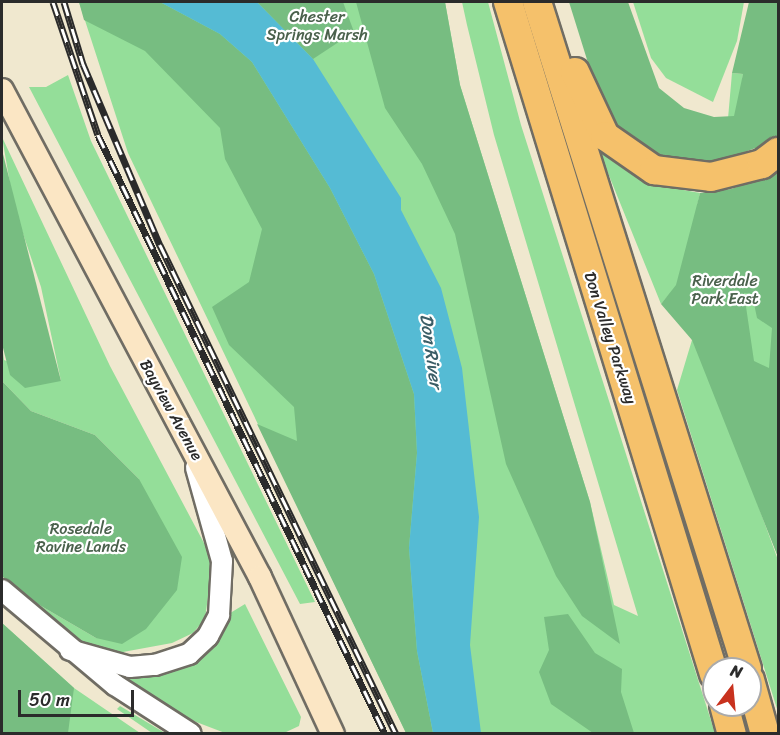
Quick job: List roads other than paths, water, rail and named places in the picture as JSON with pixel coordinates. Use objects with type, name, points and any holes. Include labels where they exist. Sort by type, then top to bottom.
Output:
[{"type":"highway","name":"Don Valley Parkway","points":[[508,2],[709,657]]},
{"type":"highway","name":"Don Valley Parkway","points":[[538,2],[743,657]]},
{"type":"highway","points":[[538,2],[566,44],[585,102],[605,136],[628,156],[654,170],[711,177],[762,164],[778,152]]},
{"type":"highway","points":[[727,717],[732,734]]},
{"type":"highway","points":[[760,717],[765,734]]},
{"type":"main road","name":"Bayview Avenue","points":[[2,90],[280,617],[328,732]]},
{"type":"street","points":[[69,650],[130,667],[155,665],[189,654],[208,636],[219,615],[222,561],[188,441]]},
{"type":"street","points":[[2,590],[69,650],[151,711],[191,734]]},
{"type":"water","name":"Don River","points":[[160,2],[257,2],[313,59],[401,198],[401,210],[441,288],[462,368],[479,517],[470,645],[481,733],[433,733],[417,651],[409,548],[417,453],[414,394],[374,274],[330,188],[252,62],[220,34]]},
{"type":"railway","points":[[53,2],[98,135],[385,734]]},
{"type":"railway","points":[[64,2],[83,64],[160,245],[396,734]]},
{"type":"park label","name":"Chester Springs Marsh","points":[[317,26]]},
{"type":"park label","name":"Riverdale Park East","points":[[725,290]]},
{"type":"park label","name":"Rosedale Ravine Lands","points":[[81,538]]}]
